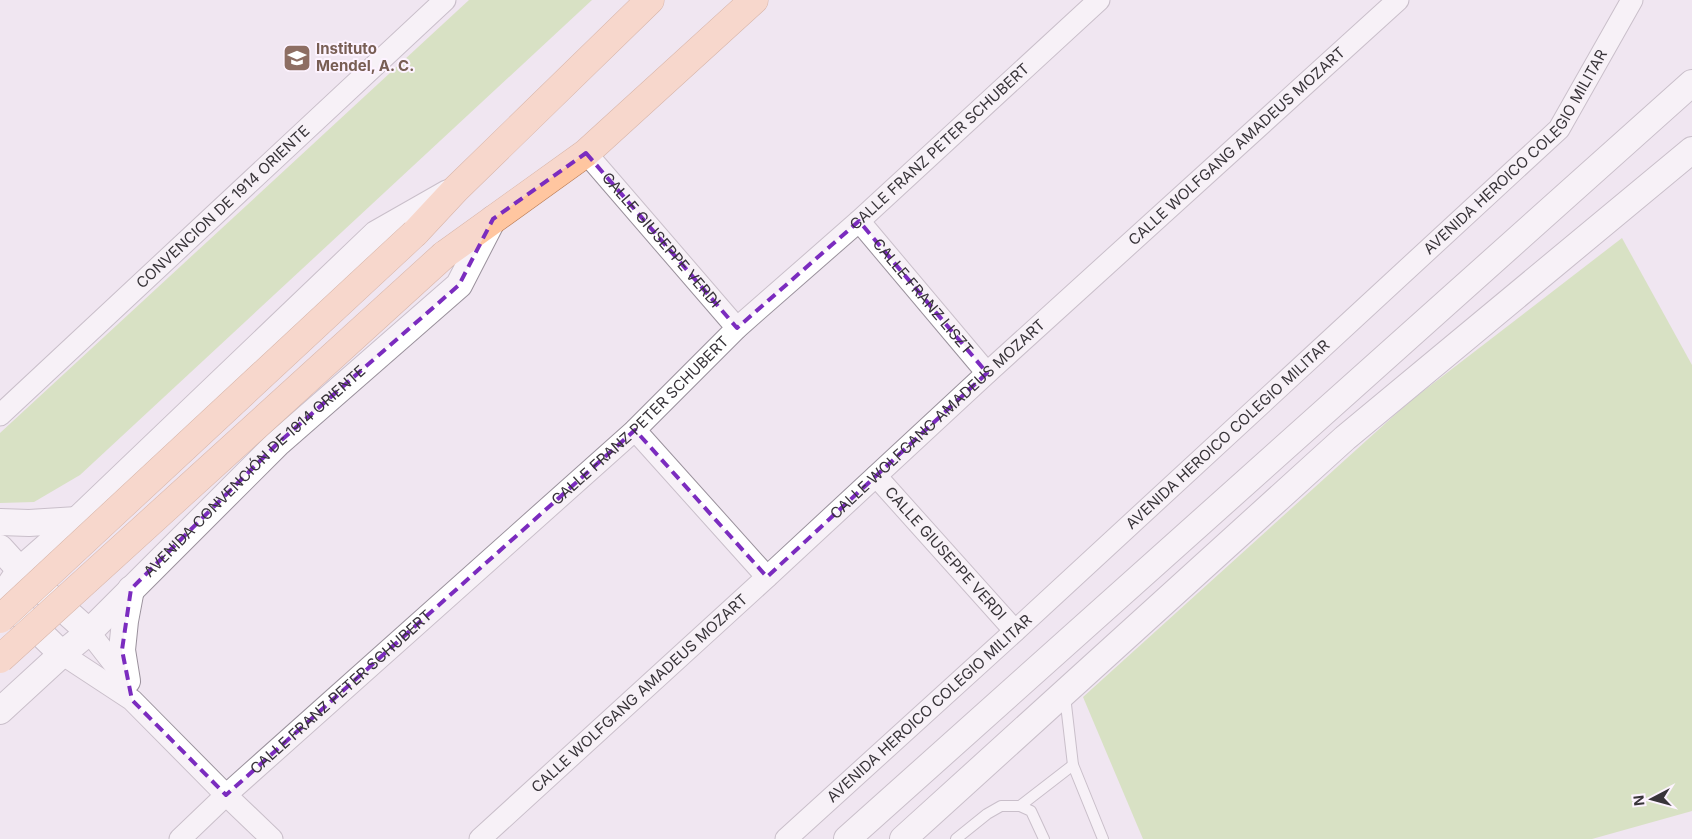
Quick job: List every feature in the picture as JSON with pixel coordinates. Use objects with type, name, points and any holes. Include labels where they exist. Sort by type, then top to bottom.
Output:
[{"type":"main road","name":"AVENIDA CONVENCIÓN DE 1914 ORIENTE","points":[[0,659],[444,256],[586,153],[754,0]]},
{"type":"main road","points":[[1,603],[415,233],[456,188],[646,1]]},
{"type":"street","name":"CONVENCION DE 1914 ORIENTE","points":[[0,415],[445,0]]},
{"type":"street","name":"CALLE FRANZ PETER SCHUBERT","points":[[180,839],[226,795],[635,430],[737,328],[859,221],[1099,0]]},
{"type":"street","name":"CALLE WOLFGANG AMADEUS MOZART","points":[[480,839],[988,372],[1398,0]]},
{"type":"street","name":"AVENIDA HEROICO COLEGIO MILITAR","points":[[786,839],[1016,631],[1559,129],[1632,0]]},
{"type":"street","points":[[847,839],[1692,83]]},
{"type":"street","points":[[903,839],[1345,438],[1692,150]]},
{"type":"street","name":"CALLE GIUSEPPE VERDI","points":[[586,153],[737,328]]},
{"type":"street","points":[[130,690],[62,654],[1,603],[20,570],[77,520],[376,234],[456,188]]},
{"type":"street","name":"AVENIDA CONVENCIÓN DE 1914 ORIENTE","points":[[0,711],[89,632],[277,444],[459,285],[493,219]]},
{"type":"street","name":"CALLE FRANZ LISZT","points":[[859,221],[988,372]]},
{"type":"street","points":[[635,430],[767,577]]},
{"type":"street","name":"CALLE GIUSEPPE VERDI","points":[[876,476],[1016,631]]},
{"type":"street","points":[[0,522],[77,520]]},
{"type":"street","points":[[0,548],[20,570],[89,632],[130,690],[226,795],[272,839]]},
{"type":"street","points":[[130,690],[122,650],[131,590]]},
{"type":"lane","points":[[1065,692],[1073,765],[1103,839]]},
{"type":"lane","points":[[1020,806],[1073,765]]},
{"type":"lane","points":[[956,839],[987,814],[1001,806],[1020,806],[1031,811],[1044,839]]},
{"type":"highlighted area","points":[[586,153],[737,328],[859,221],[987,373],[767,577],[635,430],[226,795],[132,700],[122,650],[131,589],[277,444],[459,285],[493,219]]},
{"type":"green space","points":[[469,0],[592,0],[80,475],[34,502],[0,503],[0,433]]},
{"type":"green space","points":[[1622,238],[1692,365],[1692,811],[1592,839],[1143,839],[1083,697],[1409,402]]},
{"type":"place","name":"Instituto Mendel, A. C.","points":[[297,58]]}]
